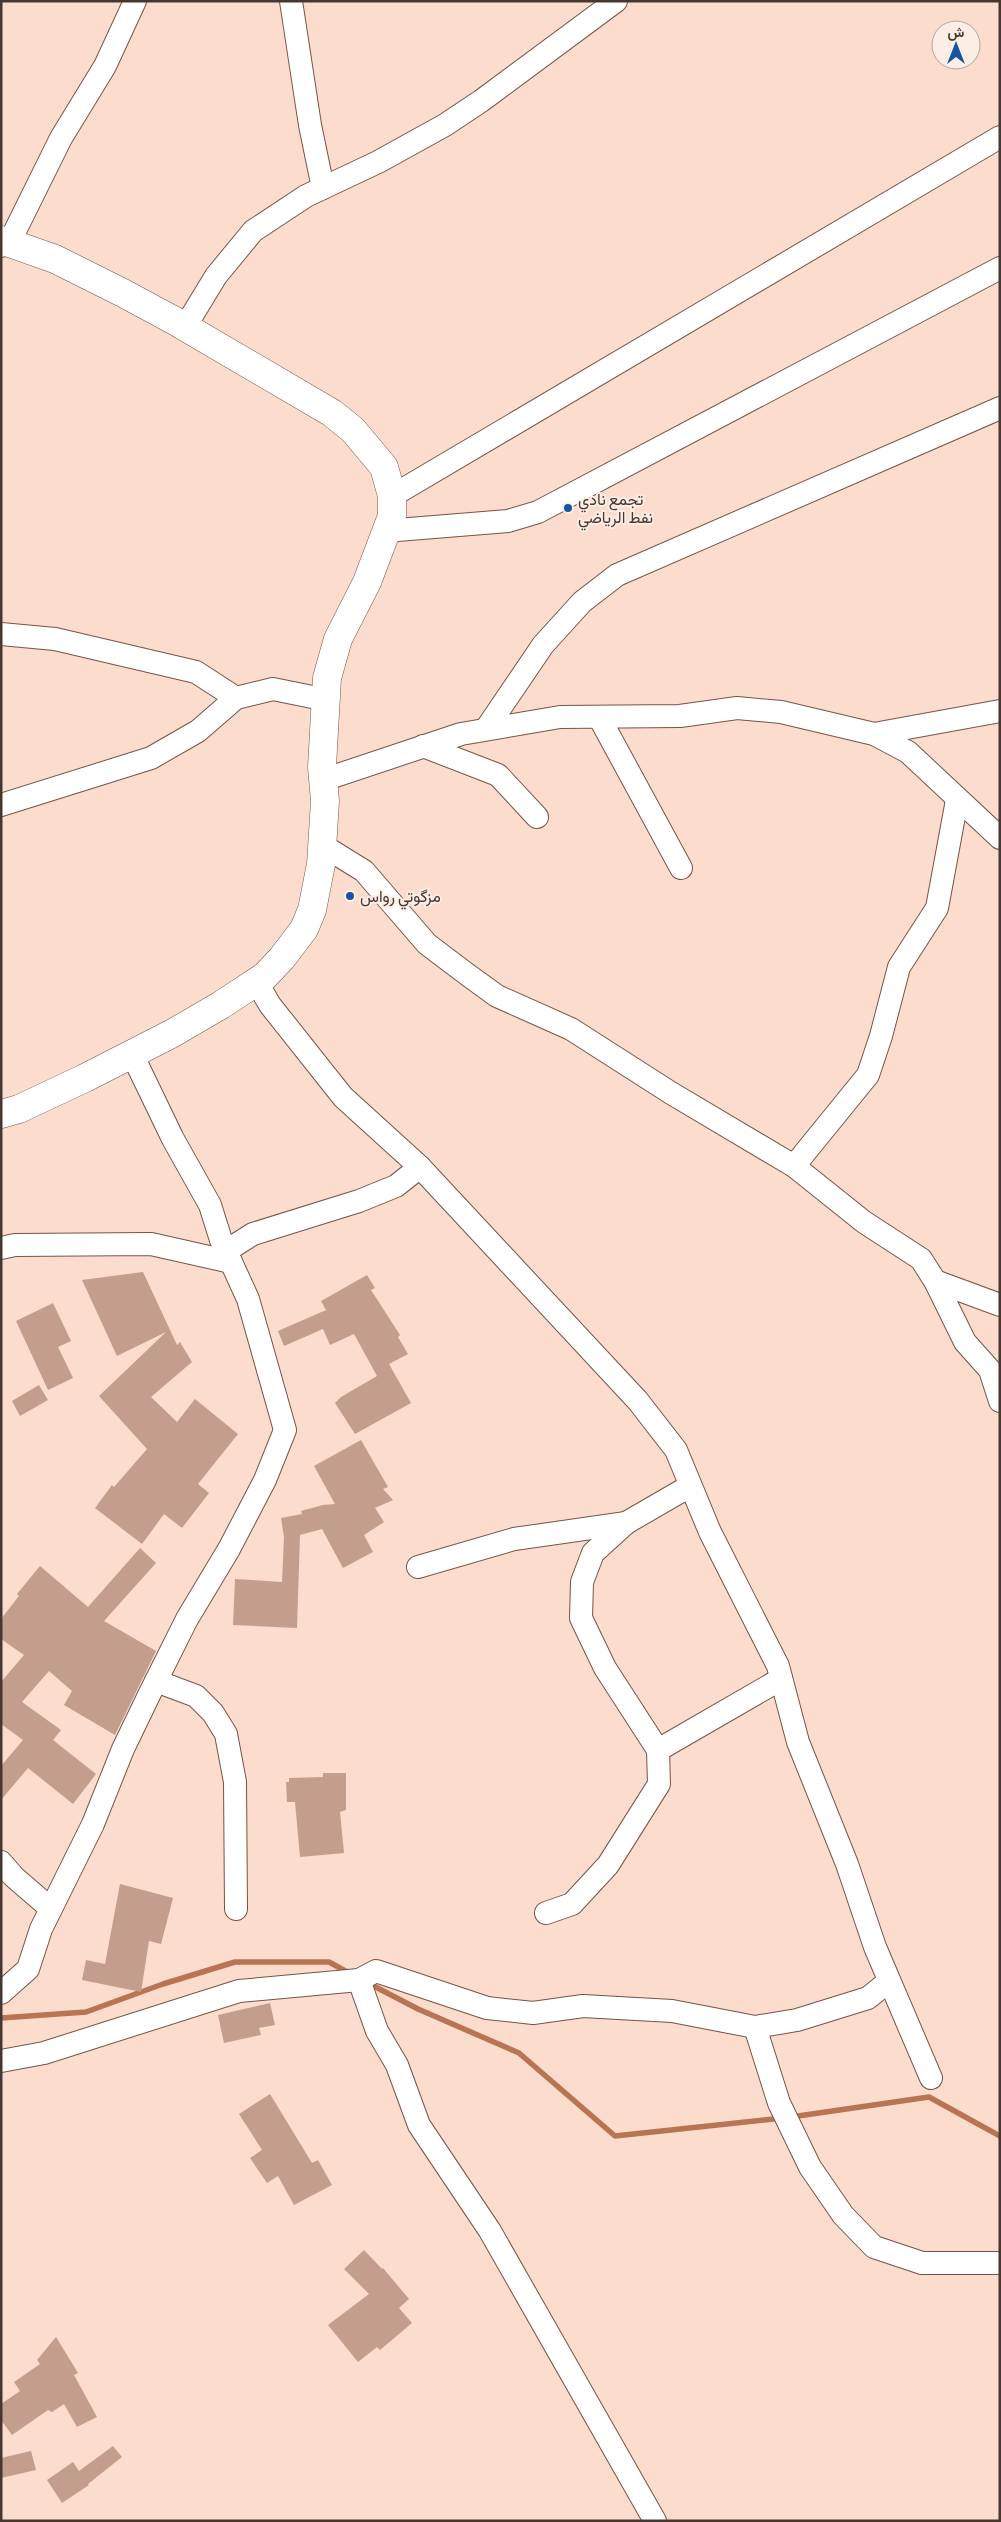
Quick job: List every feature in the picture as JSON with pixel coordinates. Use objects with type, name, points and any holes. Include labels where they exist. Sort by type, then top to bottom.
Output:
[{"type":"street","points":[[1,1114],[78,1082],[221,1005],[265,976],[282,958],[304,929],[312,910],[321,864],[325,801],[323,780],[326,678],[338,639],[367,582],[392,516],[392,496],[384,467],[353,430],[301,394],[185,326],[55,259],[4,243],[61,138],[105,66],[135,1]]},
{"type":"street","points":[[291,1],[310,125],[323,188]]},
{"type":"street","points":[[185,326],[216,276],[253,231],[306,196],[378,162],[445,125],[481,101],[616,1]]},
{"type":"street","points":[[392,496],[1000,137]]},
{"type":"street","points":[[385,531],[508,521],[538,512],[1000,268]]},
{"type":"street","points":[[486,729],[543,645],[582,602],[617,575],[1000,408]]},
{"type":"street","points":[[1,634],[56,639],[196,672],[236,698]]},
{"type":"street","points":[[1,805],[151,758],[198,731],[236,698],[273,689],[326,700]]},
{"type":"street","points":[[323,780],[461,734],[486,729],[560,717],[680,716],[737,708],[781,712],[874,734],[908,752],[957,800],[1000,838]]},
{"type":"street","points":[[874,734],[1000,711]]},
{"type":"street","points":[[599,717],[681,868]]},
{"type":"street","points":[[423,746],[498,775],[537,817]]},
{"type":"street","points":[[794,1166],[868,1074],[881,1036],[899,967],[937,908],[957,800]]},
{"type":"street","points":[[322,844],[364,871],[427,944],[497,996],[571,1029],[671,1093],[794,1166],[864,1222],[921,1259],[935,1281],[965,1342],[990,1370],[1000,1401]]},
{"type":"street","points":[[256,981],[270,1005],[343,1097],[420,1167],[638,1401],[676,1450],[710,1532],[778,1666],[798,1742],[847,1864],[890,1981],[931,2078]]},
{"type":"street","points":[[1,1992],[28,1968],[50,1908],[93,1824],[123,1749],[187,1619],[265,1480],[285,1430],[248,1299],[228,1257],[210,1205],[173,1138],[132,1054]]},
{"type":"street","points":[[228,1257],[253,1234],[359,1201],[396,1186],[420,1167]]},
{"type":"street","points":[[1,1248],[14,1245],[151,1244],[228,1257]]},
{"type":"street","points":[[935,1281],[1000,1305]]},
{"type":"street","points":[[546,1913],[572,1904],[608,1865],[659,1784],[658,1750],[606,1668],[581,1618],[582,1582],[593,1553],[626,1523],[690,1486]]},
{"type":"street","points":[[418,1567],[514,1539],[626,1523]]},
{"type":"street","points":[[658,1750],[781,1679]]},
{"type":"street","points":[[156,1681],[196,1696],[213,1713],[226,1734],[235,1782],[236,1909]]},
{"type":"street","points":[[1,1862],[14,1877],[50,1908]]},
{"type":"street","points":[[1,2061],[44,2053],[238,1991],[359,1980],[376,1972],[487,2008],[533,2013],[583,2006],[672,2011],[755,2027],[797,2020],[868,1998],[890,1981]]},
{"type":"street","points":[[359,1980],[377,2031],[397,2065],[419,2125],[490,2231],[655,2521]]},
{"type":"street","points":[[755,2027],[779,2103],[810,2167],[844,2216],[874,2248],[922,2264],[1000,2263]]},
{"type":"building","points":[[143,1272],[177,1345],[180,1342],[192,1362],[151,1397],[177,1422],[195,1399],[238,1434],[198,1484],[209,1493],[182,1528],[164,1514],[142,1544],[95,1508],[112,1485],[114,1487],[147,1449],[99,1396],[166,1332],[117,1356],[82,1280]]},
{"type":"building","points":[[367,1275],[375,1288],[371,1290],[400,1335],[398,1337],[408,1354],[389,1364],[411,1403],[355,1434],[335,1403],[341,1397],[377,1376],[354,1334],[330,1345],[323,1329],[284,1346],[278,1331],[326,1310],[321,1301]]},
{"type":"building","points":[[53,1303],[71,1341],[58,1347],[73,1378],[48,1390],[16,1321]]},
{"type":"building","points":[[39,1385],[48,1400],[20,1416],[12,1401]]},
{"type":"building","points":[[361,1440],[388,1487],[383,1489],[393,1500],[375,1508],[384,1522],[364,1535],[373,1552],[343,1568],[322,1529],[300,1535],[297,1628],[233,1625],[235,1579],[282,1582],[284,1537],[281,1518],[302,1514],[301,1511],[323,1505],[335,1504],[314,1466]]},
{"type":"building","points":[[140,1548],[156,1563],[104,1621],[156,1651],[115,1735],[64,1705],[72,1691],[49,1671],[22,1702],[61,1730],[53,1740],[96,1774],[73,1804],[28,1768],[1,1800],[1,1766],[23,1740],[1,1724],[1,1682],[24,1655],[1,1639],[1,1619],[19,1596],[17,1594],[40,1566],[88,1607]]},
{"type":"building","points":[[323,1773],[346,1773],[346,1810],[340,1812],[344,1853],[300,1857],[295,1802],[287,1802],[286,1782],[289,1782],[289,1778],[323,1777]]},
{"type":"building","points":[[120,1884],[173,1898],[161,1944],[149,1941],[141,1992],[82,1980],[86,1960],[105,1964]]},
{"type":"building","points":[[270,2003],[275,2025],[259,2028],[261,2035],[224,2043],[218,2015]]},
{"type":"building","points":[[270,2094],[312,2163],[318,2160],[332,2185],[294,2205],[278,2176],[267,2183],[250,2158],[262,2150],[239,2114]]},
{"type":"building","points":[[364,2250],[383,2268],[409,2299],[399,2308],[412,2323],[380,2350],[377,2347],[358,2362],[328,2325],[369,2294],[344,2269]]},
{"type":"building","points":[[56,2337],[78,2373],[74,2375],[97,2417],[77,2427],[64,2404],[52,2412],[48,2410],[12,2435],[1,2420],[1,2404],[20,2391],[14,2382],[40,2364],[37,2360]]},
{"type":"building","points":[[113,2446],[122,2457],[89,2485],[62,2503],[47,2480],[73,2462],[79,2471]]},
{"type":"building","points":[[31,2451],[36,2470],[1,2478],[1,2458]]},
{"type":"waterway","points":[[1,2018],[86,2012],[163,1984],[235,1962],[329,1962],[349,1973]]},
{"type":"waterway","points":[[366,1982],[418,2009],[519,2053],[615,2136],[782,2118]]},
{"type":"waterway","points":[[791,2117],[929,2097],[1000,2136]]},
{"type":"place","name":"تجمع نادي نفط الرياضي","points":[[568,508]]},
{"type":"place","name":"مزگوتي رواس","points":[[350,896]]}]
